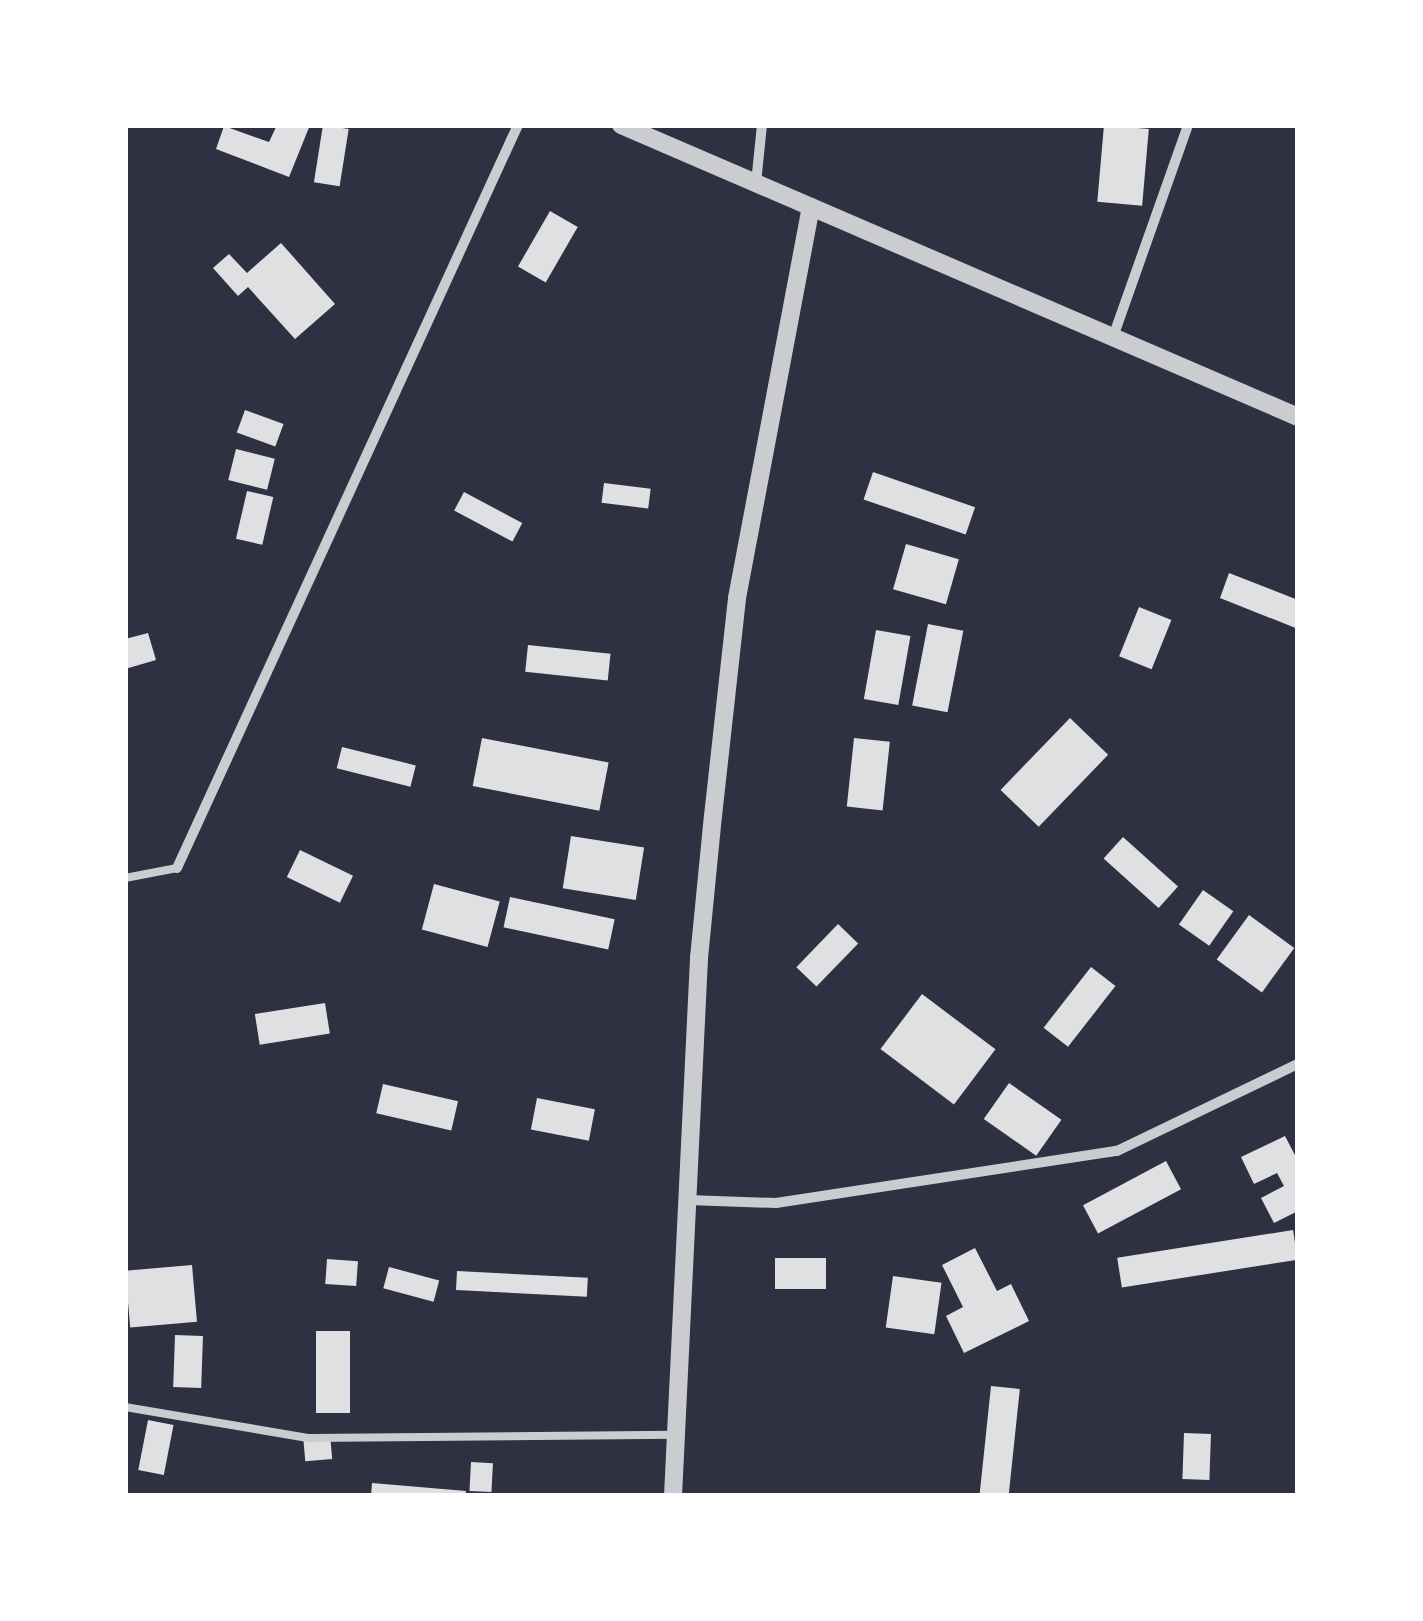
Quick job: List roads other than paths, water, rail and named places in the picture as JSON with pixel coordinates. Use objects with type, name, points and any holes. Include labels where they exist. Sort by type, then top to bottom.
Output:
[{"type":"street","points":[[177,868],[518,125]]},
{"type":"street","points":[[622,125],[1298,417]]},
{"type":"street","points":[[756,183],[762,125]]},
{"type":"street","points":[[1113,336],[1188,125]]},
{"type":"street","points":[[673,1496],[699,958],[736,598],[811,207]]},
{"type":"street","points":[[688,1200],[776,1203],[1117,1152],[1298,1064]]},
{"type":"lane","points":[[125,878],[177,868]]},
{"type":"lane","points":[[125,1407],[309,1438],[676,1435]]}]
